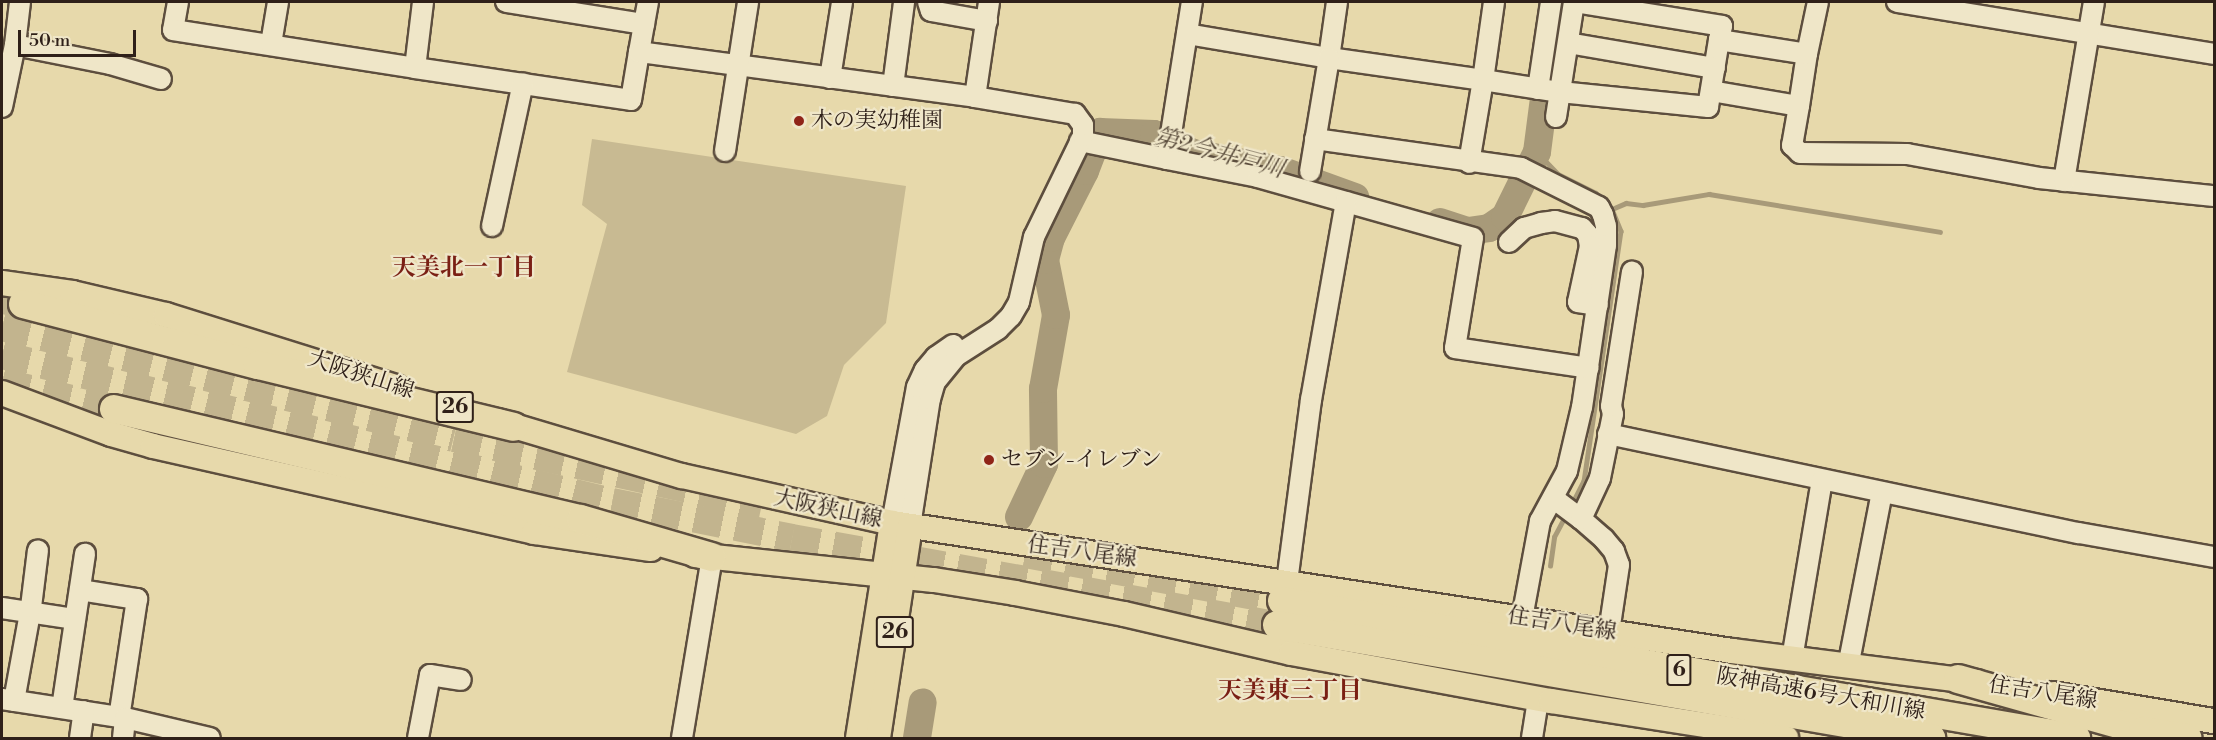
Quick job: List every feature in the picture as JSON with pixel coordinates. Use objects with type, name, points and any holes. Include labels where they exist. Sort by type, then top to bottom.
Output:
[{"type":"highway","points":[[23,304],[258,365],[514,427]]},
{"type":"highway","points":[[114,409],[581,519],[712,557]]},
{"type":"highway","name":"阪神高速6号大和川線","points":[[1282,603],[1930,738]]},
{"type":"highway","name":"阪神高速6号大和川線","points":[[1282,603],[2076,738]]},
{"type":"highway","points":[[1958,679],[2143,731],[2187,738]]},
{"type":"main road","name":"大阪狭山線","points":[[2,283],[72,293],[166,315],[324,363],[514,427],[682,476],[901,525],[878,738]]},
{"type":"main road","points":[[2,393],[111,434],[153,446],[534,532],[712,557],[895,576],[1015,593],[1124,614],[1291,653],[1538,699],[1786,738]]},
{"type":"main road","name":"住吉八尾線","points":[[901,525],[1282,603],[1522,618],[1848,667],[1958,679],[2214,721]]},
{"type":"main road","name":"大阪狭山線","points":[[858,738],[895,576]]},
{"type":"street","points":[[2,106],[15,45],[20,2]]},
{"type":"street","points":[[178,2],[173,30],[631,100],[648,2]]},
{"type":"street","points":[[271,44],[278,2]]},
{"type":"street","points":[[415,68],[423,2]]},
{"type":"street","points":[[506,2],[644,24]]},
{"type":"street","points":[[724,151],[748,2]]},
{"type":"street","points":[[830,78],[842,2]]},
{"type":"street","points":[[893,86],[904,2]]},
{"type":"street","points":[[928,2],[932,11],[988,11],[975,97]]},
{"type":"street","points":[[1167,159],[1192,2]]},
{"type":"street","points":[[1310,171],[1336,2]]},
{"type":"street","points":[[1469,163],[1494,2]]},
{"type":"street","points":[[1538,88],[1551,2]]},
{"type":"street","points":[[1187,34],[1329,58],[1560,92],[1708,107],[1722,26],[1574,2],[1568,43],[1560,92],[1556,117]]},
{"type":"street","points":[[1818,2],[1792,145],[1800,153],[1907,154],[2064,180],[2214,196]]},
{"type":"street","points":[[1897,2],[2214,54]]},
{"type":"street","points":[[2064,180],[2094,2]]},
{"type":"street","points":[[1719,40],[1808,54]]},
{"type":"street","points":[[1568,43],[1715,68]]},
{"type":"street","points":[[15,45],[110,64],[161,79]]},
{"type":"street","points":[[639,52],[975,97],[1075,114],[1083,125],[1090,143]]},
{"type":"street","points":[[492,226],[523,83]]},
{"type":"street","points":[[1711,91],[1799,106]]},
{"type":"street","points":[[1315,139],[1528,172],[1599,207],[1606,226],[1606,245],[1589,368],[1597,410],[1608,434],[1600,478],[1568,509],[1540,521],[1522,618]]},
{"type":"street","points":[[1090,143],[1258,177],[1473,238],[1455,348],[1589,368]]},
{"type":"street","points":[[901,525],[912,404],[925,370],[950,346],[998,329],[1011,316],[1019,302],[1034,237],[1090,143]]},
{"type":"street","points":[[1282,603],[1311,400],[1346,202]]},
{"type":"street","points":[[1509,242],[1524,228],[1541,223],[1555,221],[1582,228],[1588,235],[1590,246],[1578,302],[1598,305]]},
{"type":"street","points":[[1568,509],[1568,471],[1597,410],[1611,405],[1632,272]]},
{"type":"street","points":[[1608,434],[1822,480],[2214,557]]},
{"type":"street","points":[[1792,659],[1822,480]]},
{"type":"street","points":[[1848,667],[1882,492]]},
{"type":"street","points":[[1568,509],[1605,539],[1614,551],[1619,565],[1609,632]]},
{"type":"street","points":[[38,550],[28,612],[8,700],[122,718],[210,738]]},
{"type":"street","points":[[62,708],[85,554]]},
{"type":"street","points":[[682,738],[712,557]]},
{"type":"street","points":[[80,590],[137,599],[122,718],[123,738]]},
{"type":"street","points":[[2,608],[75,619]]},
{"type":"street","points":[[418,738],[430,675],[461,681]]},
{"type":"street","points":[[1532,738],[1538,699]]},
{"type":"street","points":[[80,738],[84,711]]},
{"type":"shaded area","points":[[592,139],[906,186],[886,323],[844,365],[827,416],[796,434],[567,372],[607,224],[582,205]]},
{"type":"waterway","name":"第2今井戸川","points":[[1440,222],[1468,231],[1489,228],[1505,217],[1537,152],[1549,60]]},
{"type":"waterway","name":"第2今井戸川","points":[[1019,517],[1044,464],[1043,389],[1056,315],[1045,260],[1051,238],[1085,171],[1100,132],[1154,134],[1193,153],[1280,170],[1355,197]]},
{"type":"waterway","points":[[1537,152],[1558,174],[1596,193],[1612,209],[1621,231],[1584,481],[1571,506]]},
{"type":"waterway","points":[[1612,209],[1626,203],[1643,205],[1709,194],[1940,232]]},
{"type":"waterway","points":[[1550,566],[1554,537],[1567,513]]},
{"type":"waterway","points":[[917,738],[923,702]]},
{"type":"tunnel","points":[[2,300],[23,304]]},
{"type":"tunnel","points":[[2,327],[454,438],[762,505]]},
{"type":"tunnel","points":[[2,355],[612,502],[792,538],[1277,625]]},
{"type":"tunnel","points":[[2,382],[114,409]]},
{"type":"tunnel","points":[[1025,554],[1282,601]]},
{"type":"place","name":"木の実幼稚園","points":[[799,121]]},
{"type":"place","name":"セブン-イレブン","points":[[989,460]]},
{"type":"district","name":"天美北一丁目","points":[[464,269]]},
{"type":"district","name":"天美東三丁目","points":[[1290,692]]}]
